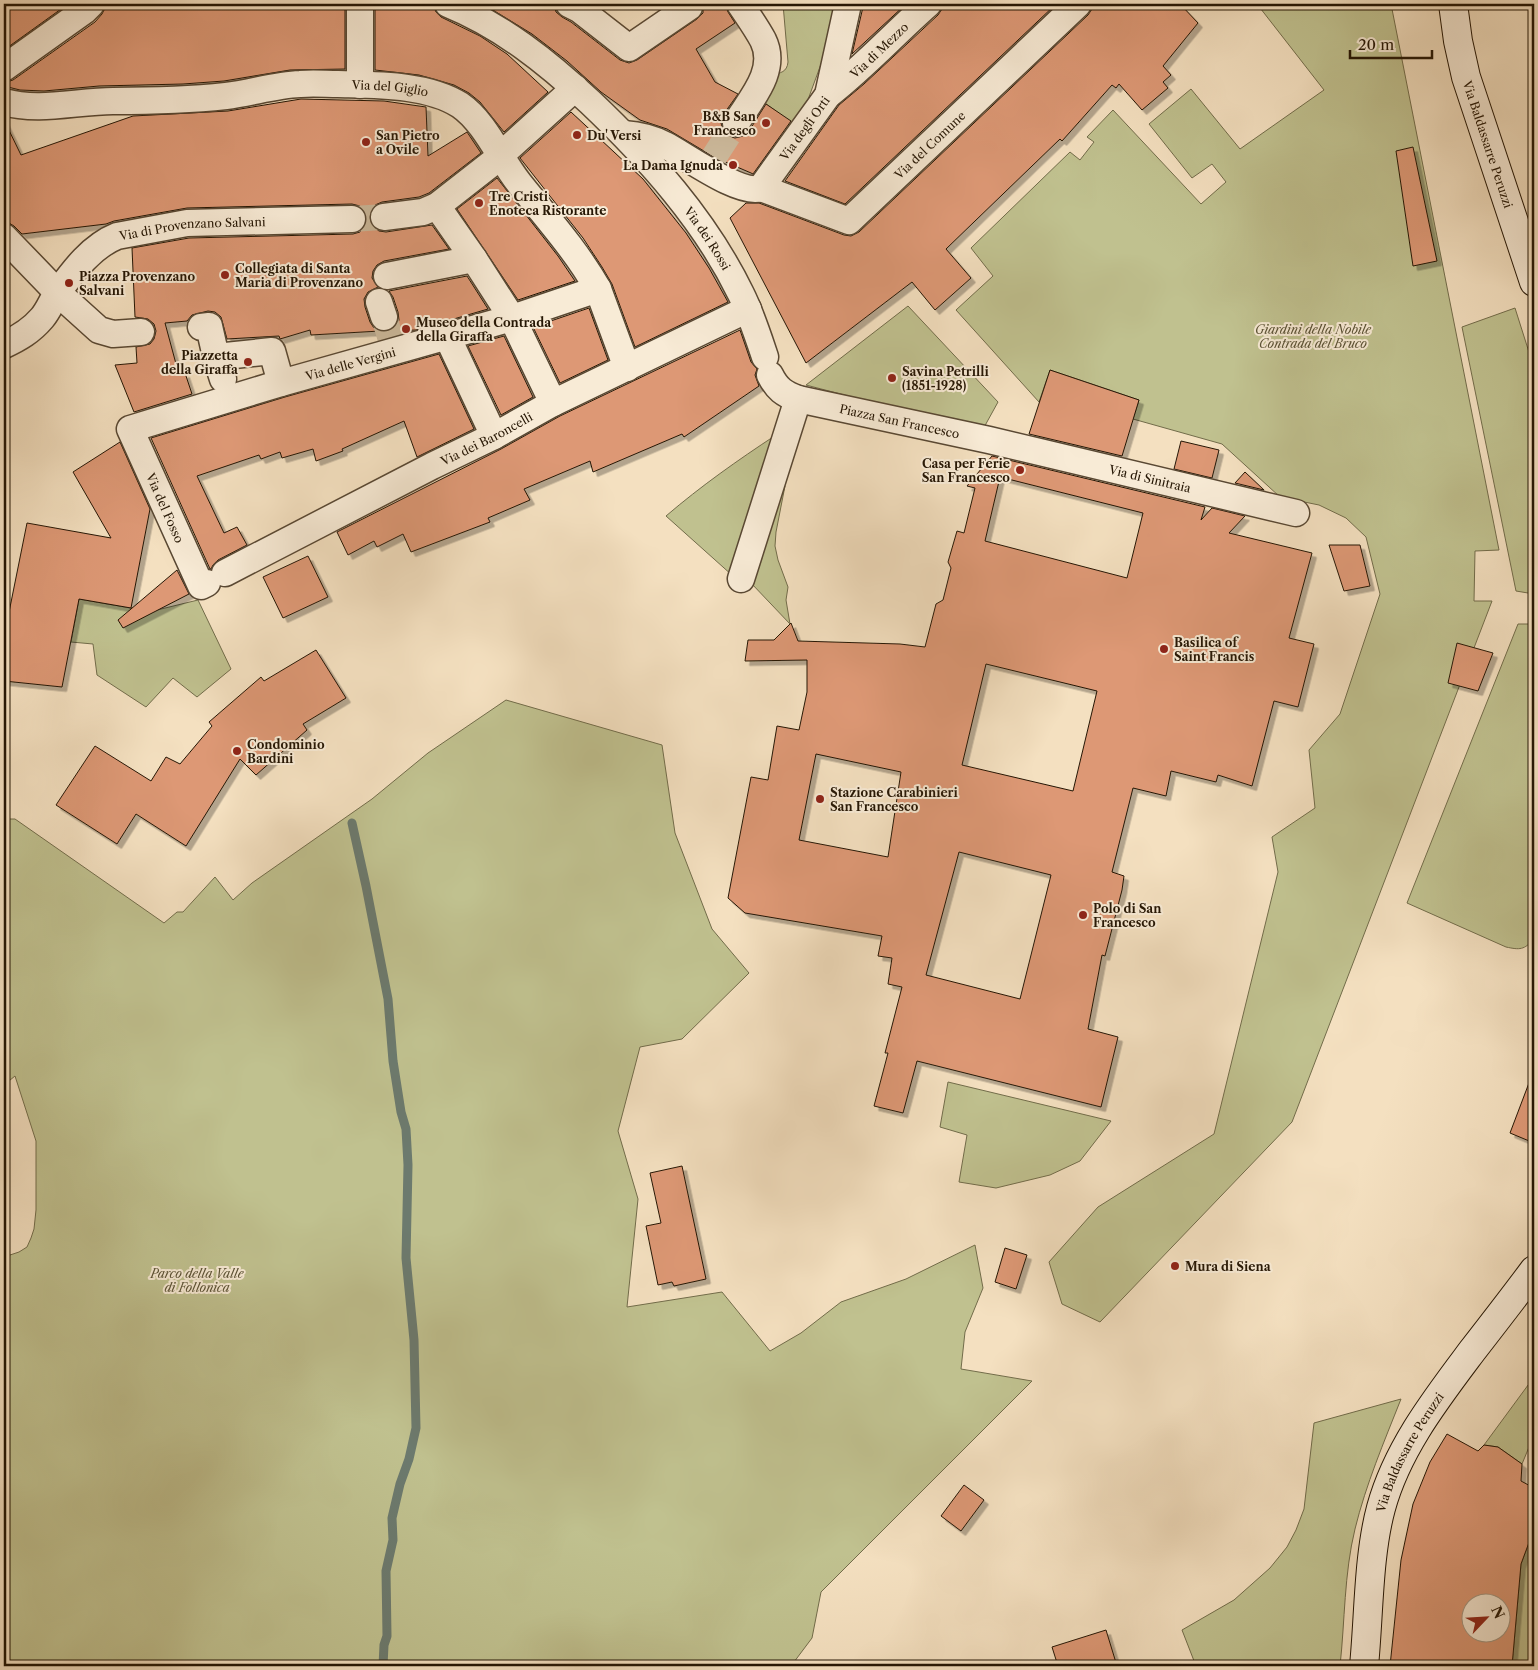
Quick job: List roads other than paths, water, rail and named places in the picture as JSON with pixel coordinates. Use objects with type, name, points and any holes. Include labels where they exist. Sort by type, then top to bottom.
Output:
[{"type":"street","points":[[4,68],[91,4]]},
{"type":"street","points":[[360,4],[360,85]]},
{"type":"street","name":"Via dei Rossi","points":[[448,4],[490,25],[528,49],[575,88],[624,134],[670,186],[708,237],[736,283],[748,309],[768,366]]},
{"type":"street","points":[[569,4],[579,9],[629,48],[689,7]]},
{"type":"street","points":[[736,123],[762,80],[767,65],[767,53],[763,41],[740,4]]},
{"type":"street","name":"Via degli Orti","points":[[761,188],[828,96],[848,4]]},
{"type":"street","name":"Via di Mezzo","points":[[828,96],[928,4]]},
{"type":"street","name":"Via del Comune","points":[[761,188],[849,221],[1078,4]]},
{"type":"street","name":"Via Baldassarre Peruzzi","points":[[1452,4],[1466,77],[1534,282]]},
{"type":"street","name":"Via del Giglio","points":[[4,102],[16,105],[41,106],[226,96],[301,84],[360,85],[413,89],[445,98],[460,105],[472,115],[518,182],[565,240],[598,289],[627,368]]},
{"type":"street","points":[[384,217],[423,212],[437,206],[499,155],[575,88]]},
{"type":"street","points":[[624,134],[653,140],[710,163],[745,188],[751,190],[761,188]]},
{"type":"street","points":[[437,206],[512,318],[550,398]]},
{"type":"street","name":"Via di Provenzano Salvani","points":[[4,345],[18,339],[37,324],[58,292],[96,248],[107,240],[118,236],[187,223],[352,219]]},
{"type":"street","points":[[4,237],[95,327],[103,332],[113,334],[141,332]]},
{"type":"street","points":[[381,293],[474,259]]},
{"type":"street","name":"Via delle Vergini","points":[[130,429],[224,381],[281,383],[393,347],[447,336],[512,318],[598,289]]},
{"type":"street","name":"Via dei Baroncelli","points":[[211,581],[432,466],[494,436],[550,398],[627,368],[748,309]]},
{"type":"street","points":[[201,327],[209,326],[224,381],[272,351],[281,383]]},
{"type":"street","points":[[447,336],[494,436]]},
{"type":"street","name":"Piazza San Francesco","points":[[768,366],[775,385],[782,392],[798,399],[1003,443]]},
{"type":"street","points":[[741,579],[798,399]]},
{"type":"street","name":"Via del Fosso","points":[[130,429],[211,581]]},
{"type":"street","name":"Via di Sinitraia","points":[[1003,443],[1296,513]]},
{"type":"street","name":"Via Baldassarre Peruzzi","points":[[1364,1666],[1375,1544],[1381,1509],[1391,1480],[1407,1445],[1435,1401],[1534,1270]]},
{"type":"waterway","points":[[352,823],[388,999],[393,1061],[401,1112],[406,1129],[408,1165],[406,1258],[414,1340],[416,1428],[392,1518],[393,1540],[386,1571],[387,1636],[384,1645],[383,1666]]},
{"type":"tunnel","points":[[714,157],[736,123]]},
{"type":"tunnel","points":[[352,219],[384,217]]},
{"type":"tunnel","points":[[384,317],[392,343]]},
{"type":"place","name":"B&B San Francesco","points":[[766,123]]},
{"type":"place","name":"Du' Versi","points":[[577,135]]},
{"type":"place","name":"San Pietro a Ovile","points":[[366,142]]},
{"type":"place","name":"La Dama Ignuda","points":[[733,165]]},
{"type":"place","name":"Tre Cristi Enoteca Ristorante","points":[[479,203]]},
{"type":"place","name":"Collegiata di Santa Maria di Provenzano","points":[[225,275]]},
{"type":"place","name":"Piazza Provenzano Salvani","points":[[69,283]]},
{"type":"place","name":"Museo della Contrada della Giraffa","points":[[406,329]]},
{"type":"place","name":"Piazzetta della Giraffa","points":[[248,362]]},
{"type":"place","name":"Savina Petrilli (1851-1928)","points":[[892,378]]},
{"type":"place","name":"Casa per Ferie San Francesco","points":[[1020,470]]},
{"type":"place","name":"Basilica of Saint Francis","points":[[1164,649]]},
{"type":"place","name":"Condominio Bardini","points":[[237,751]]},
{"type":"place","name":"Stazione Carabinieri San Francesco","points":[[820,799]]},
{"type":"place","name":"Polo di San Francesco","points":[[1083,915]]},
{"type":"place","name":"Mura di Siena","points":[[1175,1266]]},
{"type":"park label","name":"Giardini della Nobile Contrada del Bruco","points":[[1313,336]]},
{"type":"park label","name":"Parco della Valle di Follonica","points":[[197,1280]]}]
